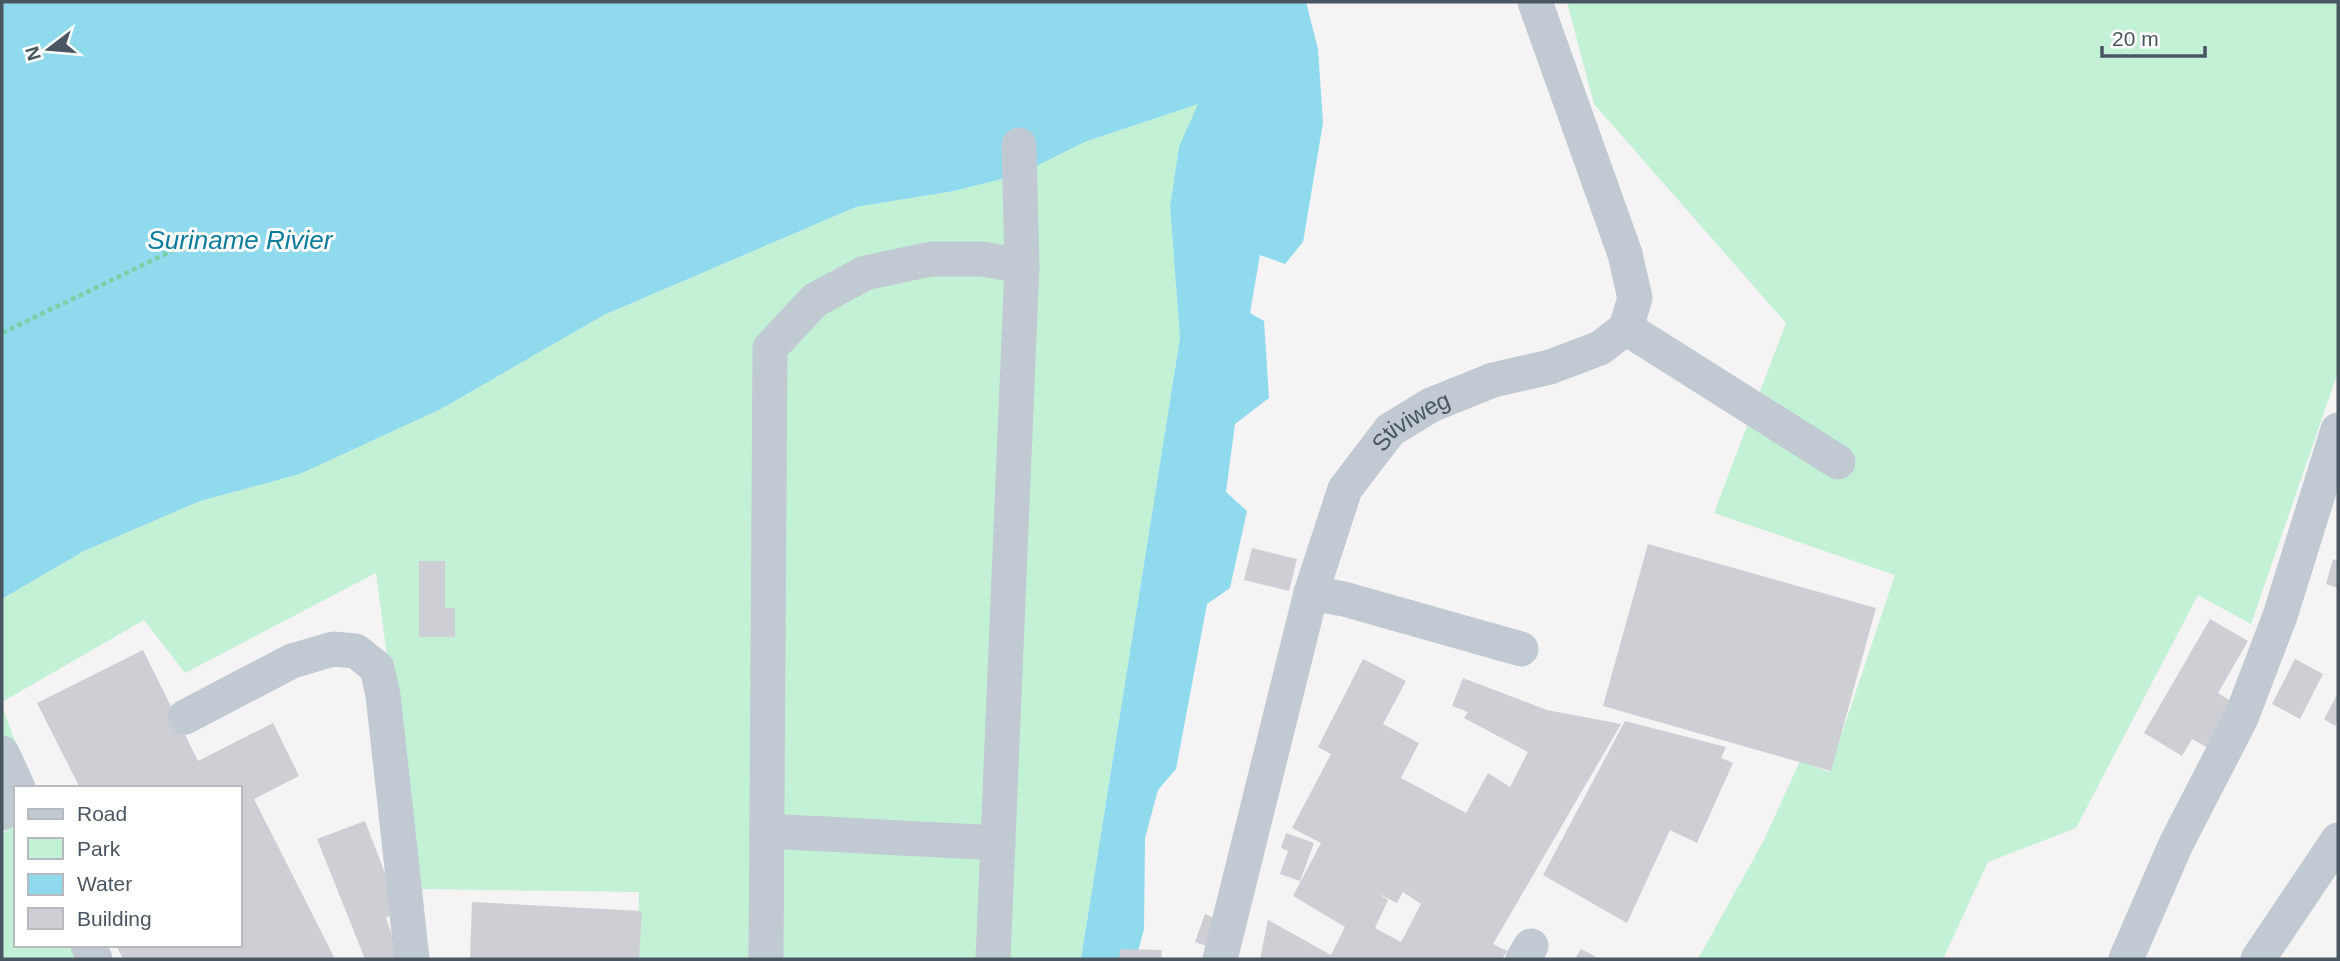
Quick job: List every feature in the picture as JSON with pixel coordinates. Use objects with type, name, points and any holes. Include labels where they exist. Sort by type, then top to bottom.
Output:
[{"type":"street","points":[[1535,2],[1625,254],[1635,298],[1626,328],[1838,462]]},
{"type":"street","points":[[993,959],[1022,266],[1019,145]]},
{"type":"street","points":[[766,959],[770,348],[814,300],[865,274],[931,259],[982,259],[1022,266]]},
{"type":"street","name":"Stiviweg","points":[[1220,959],[1311,593],[1345,489],[1390,430],[1432,405],[1493,380],[1550,367],[1600,348],[1626,328]]},
{"type":"street","points":[[2126,959],[2176,844],[2241,718],[2280,616],[2338,430]]},
{"type":"street","points":[[1311,593],[1344,599],[1521,649]]},
{"type":"street","points":[[185,718],[292,661],[333,649],[356,651],[377,668],[383,695],[412,959]]},
{"type":"street","points":[[2,754],[17,786]]},
{"type":"street","points":[[767,831],[998,843]]},
{"type":"street","points":[[2258,959],[2338,840]]},
{"type":"path","points":[[2,332],[207,234]]},
{"type":"green space","points":[[1567,2],[2338,2],[2338,372],[2251,624],[2198,595],[2076,828],[1988,862],[1943,959],[1698,959],[1764,840],[1800,761],[1829,772],[1895,575],[1714,513],[1786,323],[1594,104]]},
{"type":"green space","points":[[1199,103],[1179,148],[1170,205],[1180,338],[1081,959],[638,959],[639,892],[418,889],[376,573],[185,673],[144,620],[2,702],[2,599],[84,551],[200,501],[300,474],[441,409],[604,315],[856,207],[954,191],[1018,175],[1087,141]]},
{"type":"green space","points":[[2,706],[25,768],[2,780]]},
{"type":"green space","points":[[14,827],[14,947],[83,947],[89,959],[2,959],[2,833]]},
{"type":"water","name":"Suriname Rivier","points":[[2,2],[1306,2],[1318,49],[1323,123],[1303,242],[1285,264],[1260,255],[1250,313],[1264,321],[1269,398],[1235,424],[1226,492],[1247,511],[1230,588],[1207,604],[1176,769],[1158,790],[1145,838],[1144,929],[1136,959],[1081,959],[1180,338],[1170,206],[1179,147],[1198,104],[1087,141],[1018,175],[954,191],[856,207],[604,315],[441,409],[300,474],[200,501],[84,551],[2,599]]},
{"type":"building","points":[[1648,544],[1876,608],[1831,771],[1603,706]]},
{"type":"building","points":[[1252,548],[1297,559],[1289,591],[1244,580]]},
{"type":"building","points":[[2333,559],[2338,561],[2338,588],[2326,584]]},
{"type":"building","points":[[419,561],[445,561],[445,608],[455,608],[455,637],[419,637]]},
{"type":"building","points":[[2210,619],[2248,641],[2218,693],[2234,703],[2208,748],[2192,739],[2182,756],[2144,733]]},
{"type":"building","points":[[143,650],[198,761],[273,723],[299,776],[254,799],[335,959],[123,959],[117,947],[242,947],[242,786],[79,786],[37,703]]},
{"type":"building","points":[[1363,659],[1406,681],[1383,724],[1419,743],[1401,778],[1466,813],[1488,773],[1510,787],[1528,752],[1464,718],[1468,712],[1452,706],[1463,678],[1547,710],[1621,724],[1493,944],[1507,951],[1502,959],[1260,959],[1268,920],[1331,955],[1345,927],[1293,896],[1321,843],[1292,828],[1331,754],[1318,747]],"holes":[[[1403,892],[1421,904],[1401,942],[1375,928],[1388,900],[1377,893],[1397,903]]]},
{"type":"building","points":[[2295,659],[2323,674],[2300,719],[2272,704]]},
{"type":"building","points":[[2338,693],[2338,719],[2335,726],[2324,719]]},
{"type":"building","points":[[1625,721],[1726,747],[1721,758],[1733,763],[1697,843],[1670,830],[1627,923],[1543,875]]},
{"type":"building","points":[[365,821],[399,910],[386,918],[400,959],[365,959],[317,839]]},
{"type":"building","points":[[1286,833],[1314,843],[1300,881],[1280,874],[1288,851],[1281,848]]},
{"type":"building","points":[[472,902],[642,911],[639,959],[470,959]]},
{"type":"building","points":[[1205,914],[1224,922],[1215,949],[1195,942]]},
{"type":"building","points":[[1120,949],[1162,950],[1161,959],[1119,959]]},
{"type":"building","points":[[1581,949],[1600,959],[1575,959]]}]
